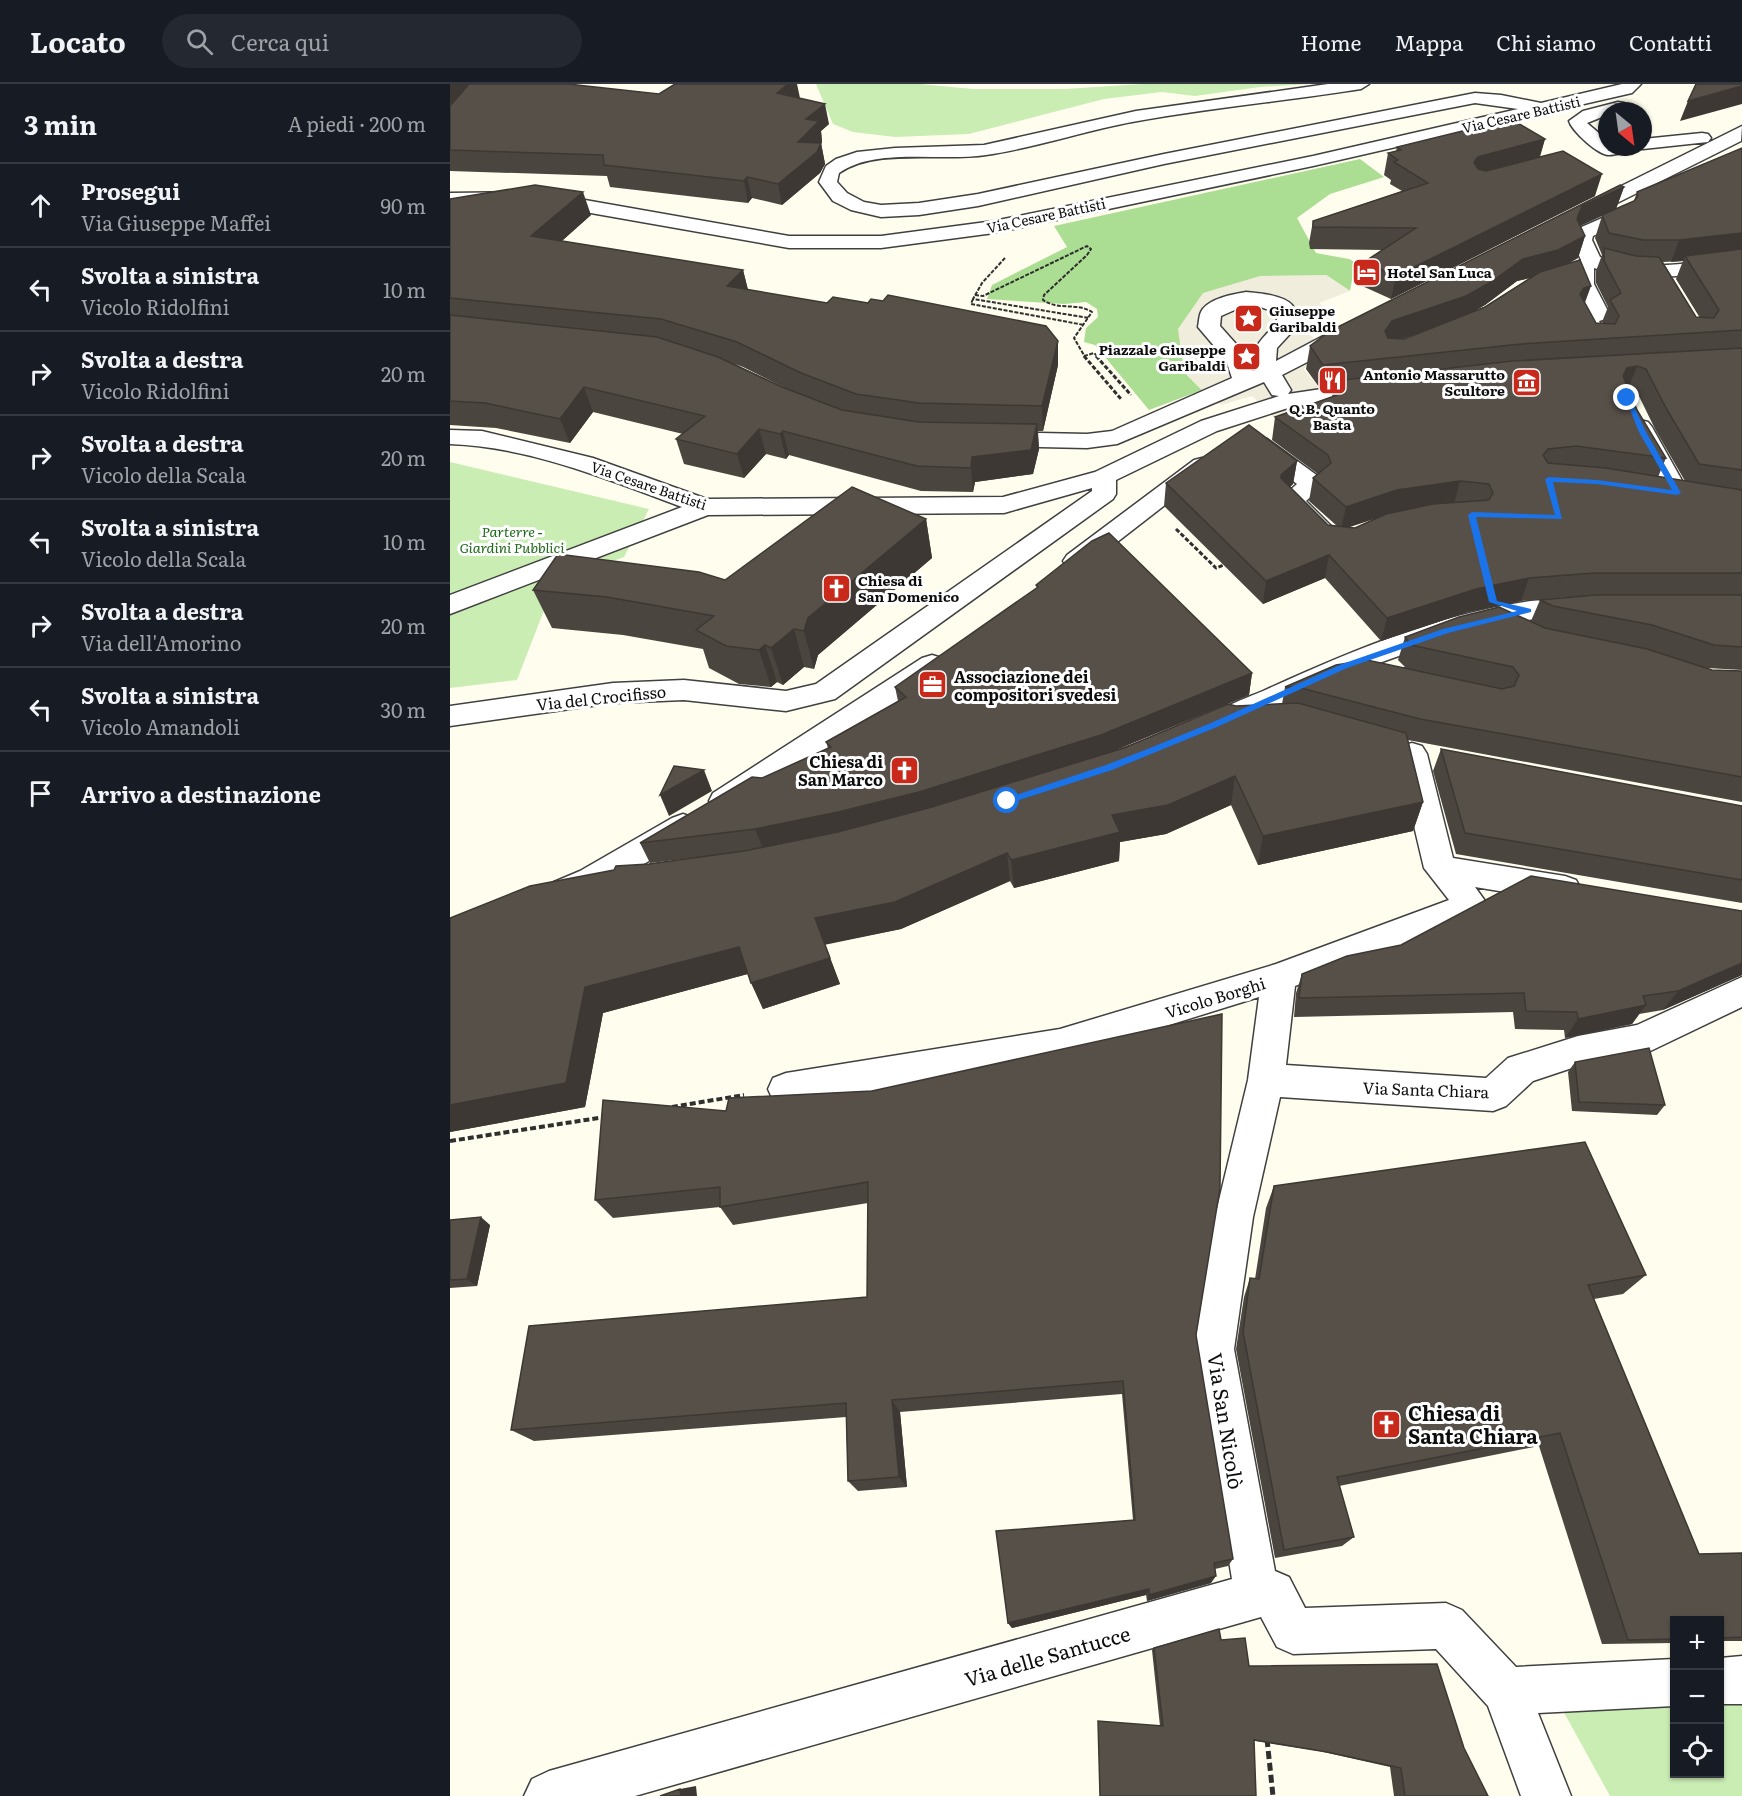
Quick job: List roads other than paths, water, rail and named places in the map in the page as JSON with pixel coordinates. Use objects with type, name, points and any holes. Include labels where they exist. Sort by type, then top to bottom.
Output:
[{"type":"street","points":[[1361,84],[1280,98],[1122,118],[968,152],[894,153],[859,157],[831,171],[828,182],[840,197],[858,207],[881,211],[919,209],[978,200],[1164,159],[1475,98],[1501,99],[1544,109]]},
{"type":"street","name":"Via Cesare Battisti","points":[[450,199],[527,198],[568,203],[789,242],[881,242],[994,227],[1313,161],[1626,89],[1636,92]]},
{"type":"street","points":[[1616,102],[1636,92]]},
{"type":"street","points":[[1598,111],[1578,121],[1580,128],[1598,138]]},
{"type":"street","points":[[1564,222],[1735,137],[1742,131]]},
{"type":"street","points":[[1652,143],[1702,138]]},
{"type":"street","points":[[1587,156],[1598,153]]},
{"type":"street","points":[[1598,340],[1585,315],[1599,315],[1584,284],[1587,267],[1582,240],[1584,233],[1637,208]]},
{"type":"street","points":[[1587,267],[1659,271],[1742,262]]},
{"type":"street","points":[[1659,271],[1670,289]]},
{"type":"street","points":[[1244,381],[1237,359],[1209,327],[1211,313],[1228,301],[1258,298],[1283,308],[1288,323],[1266,347],[1265,366],[1270,373],[1276,404]]},
{"type":"street","points":[[969,438],[1087,441],[1117,437],[1244,381],[1270,373],[1371,320]]},
{"type":"street","name":"Via Cesare Battisti","points":[[450,438],[482,438],[585,463],[705,507],[1004,506],[1104,477],[1209,426],[1276,404],[1386,387],[1361,401],[1235,443]]},
{"type":"street","points":[[1633,410],[1688,495],[1647,489]]},
{"type":"street","points":[[1058,575],[1149,503],[1235,443],[1313,484],[1291,500],[1333,540]]},
{"type":"street","name":"Via del Crocifisso","points":[[450,716],[613,693],[684,690],[786,701],[825,692],[1104,494],[1104,477]]},
{"type":"street","points":[[450,605],[705,507]]},
{"type":"street","points":[[1292,721],[1205,729],[1344,666],[1446,631],[1528,610],[1608,606]]},
{"type":"street","points":[[1493,618],[1528,636]]},
{"type":"street","points":[[537,902],[591,880],[748,787],[956,649]]},
{"type":"street","points":[[1344,666],[1386,676]]},
{"type":"street","name":"Vicolo Borghi","points":[[786,1089],[1060,1044],[1279,977],[1472,905],[1440,868],[1415,754]]},
{"type":"street","points":[[1440,868],[1591,893]]},
{"type":"street","points":[[591,880],[643,878]]},
{"type":"street","name":"Via San Nicolò","points":[[1257,1595],[1214,1349],[1234,1216],[1266,1080],[1279,977]]},
{"type":"street","name":"Via Santa Chiara","points":[[1266,1080],[1493,1095],[1521,1069],[1578,1051],[1642,1040],[1742,991]]},
{"type":"street","points":[[1257,1595],[1274,1593],[1293,1631],[1446,1626],[1506,1690],[1546,1796]]},
{"type":"street","name":"Via delle Santucce","points":[[549,1796],[1257,1595]]},
{"type":"street","points":[[1724,1681],[1742,1680]]},
{"type":"street","points":[[1506,1690],[1670,1683]]},
{"type":"place","name":"Hotel San Luca","points":[[1366,272]]},
{"type":"place","name":"Giuseppe Garibaldi","points":[[1248,318]]},
{"type":"place","name":"Piazzale Giuseppe Garibaldi","points":[[1247,357]]},
{"type":"place","name":"Q.B. Quanto Basta","points":[[1332,381]]},
{"type":"place","name":"Antonio Massarutto Scultore","points":[[1526,382]]},
{"type":"place","name":"Chiesa di San Domenico","points":[[837,588]]},
{"type":"place","name":"Associazione dei compositori svedesi","points":[[933,685]]},
{"type":"place","name":"Chiesa di San Marco","points":[[904,770]]},
{"type":"place","name":"Chiesa di Santa Chiara","points":[[1387,1424]]},
{"type":"park label","name":"Parterre - Giardini Pubblici","points":[[512,540]]}]
